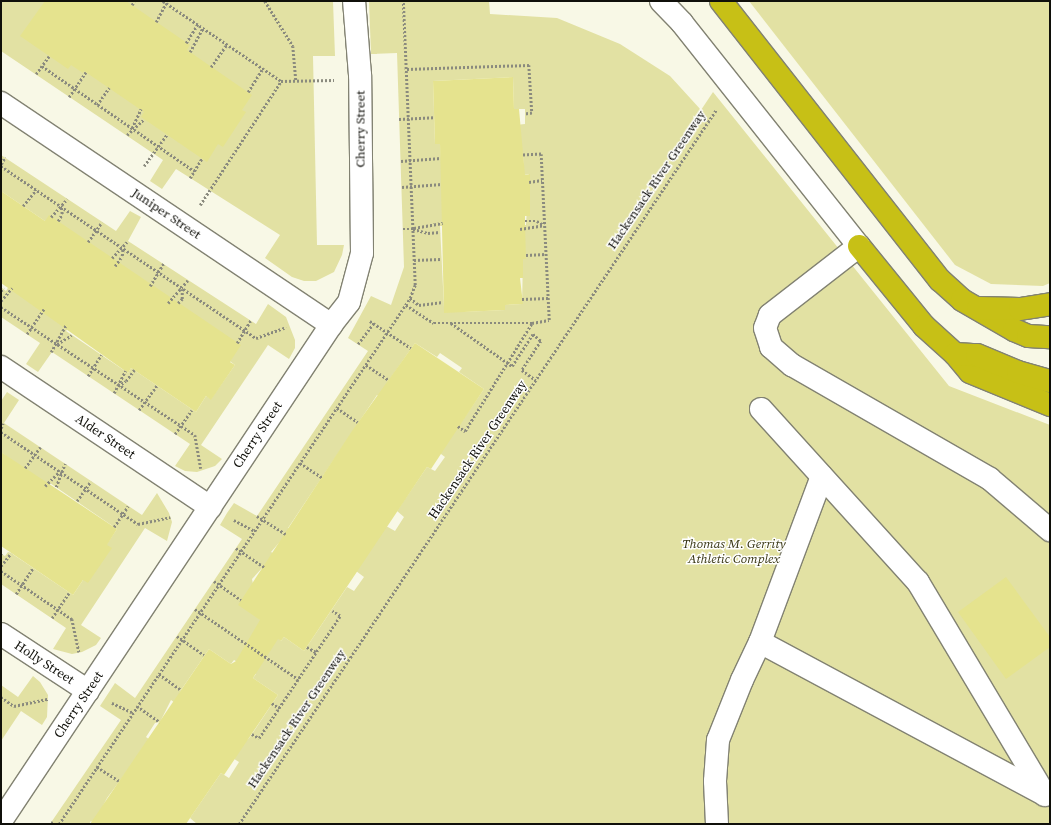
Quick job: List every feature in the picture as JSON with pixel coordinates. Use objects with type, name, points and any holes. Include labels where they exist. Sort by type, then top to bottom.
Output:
[{"type":"highway","points":[[721,1],[940,280],[962,300],[1014,330],[1028,336],[1050,337]]},
{"type":"highway","points":[[859,246],[924,326],[955,354],[970,372],[1050,405]]},
{"type":"highway","points":[[976,308],[1020,310],[1050,304]]},
{"type":"highway","points":[[955,354],[977,355],[1018,372],[1050,381]]},
{"type":"street","name":"Cherry Street","points":[[1,821],[210,507],[324,320],[347,305],[362,253],[360,79],[354,1]]},
{"type":"street","points":[[661,1],[733,87],[859,246],[770,315],[765,328],[772,347],[792,365],[990,479],[1050,530]]},
{"type":"street","name":"Juniper Street","points":[[1,102],[324,320]]},
{"type":"street","name":"Alder Street","points":[[1,367],[210,507]]},
{"type":"street","points":[[761,410],[918,582],[1048,797]]},
{"type":"street","points":[[717,824],[715,781],[718,740],[742,680],[760,642],[822,476]]},
{"type":"street","name":"Holly Street","points":[[1,634],[88,691]]},
{"type":"street","points":[[760,642],[1048,797]]},
{"type":"path","points":[[132,5],[134,1]]},
{"type":"path","points":[[265,1],[293,46],[296,81]]},
{"type":"path","points":[[156,22],[165,2],[281,81],[360,79]]},
{"type":"path","points":[[186,43],[198,24]]},
{"type":"path","points":[[190,52],[203,28]]},
{"type":"path","points":[[211,67],[227,44]]},
{"type":"path","points":[[36,74],[49,56]]},
{"type":"path","points":[[407,69],[530,65],[532,114],[525,114]]},
{"type":"path","points":[[42,66],[194,171]]},
{"type":"path","points":[[248,92],[263,68]]},
{"type":"path","points":[[69,97],[86,72]]},
{"type":"path","points":[[185,227],[281,81]]},
{"type":"path","name":"Hackensack River Greenway","points":[[239,824],[733,87]]},
{"type":"path","points":[[97,105],[109,88]]},
{"type":"path","points":[[127,135],[141,109]]},
{"type":"path","points":[[399,119],[434,117]]},
{"type":"path","points":[[132,128],[144,119]]},
{"type":"path","points":[[127,187],[167,134]]},
{"type":"path","points":[[406,305],[434,323],[532,323],[549,320],[541,154],[523,155]]},
{"type":"path","points":[[5,157],[1,165],[256,338],[324,320]]},
{"type":"path","points":[[190,178],[202,158]]},
{"type":"path","points":[[401,161],[441,158]]},
{"type":"path","points":[[529,182],[542,180]]},
{"type":"path","points":[[402,187],[442,184]]},
{"type":"path","points":[[23,206],[36,190]]},
{"type":"path","points":[[51,217],[67,199]]},
{"type":"path","points":[[58,221],[62,214],[61,207]]},
{"type":"path","points":[[526,221],[537,221],[544,226]]},
{"type":"path","points":[[88,242],[102,222]]},
{"type":"path","points":[[403,229],[413,229],[443,223]]},
{"type":"path","points":[[520,229],[544,226]]},
{"type":"path","points":[[413,229],[428,233],[440,232]]},
{"type":"path","points":[[112,258],[128,241]]},
{"type":"path","points":[[115,266],[122,256],[123,248]]},
{"type":"path","points":[[526,255],[546,254]]},
{"type":"path","points":[[414,260],[441,259]]},
{"type":"path","points":[[150,286],[163,264]]},
{"type":"path","points":[[168,303],[188,280]]},
{"type":"path","points":[[1,301],[12,288]]},
{"type":"path","points":[[178,303],[182,299],[182,288]]},
{"type":"path","points":[[410,298],[420,305],[443,302]]},
{"type":"path","points":[[522,299],[548,298]]},
{"type":"path","points":[[347,305],[411,348]]},
{"type":"path","points":[[1,307],[118,386],[195,435],[210,507],[138,524],[1,432]]},
{"type":"path","points":[[27,334],[44,309]]},
{"type":"path","points":[[237,343],[251,320]]},
{"type":"path","points":[[358,344],[374,323]]},
{"type":"path","points":[[451,323],[512,366],[533,334],[541,341],[522,370],[536,380]]},
{"type":"path","points":[[458,426],[465,431],[532,323]]},
{"type":"path","points":[[51,352],[56,344],[57,337],[66,325]]},
{"type":"path","points":[[56,344],[72,335]]},
{"type":"path","points":[[88,376],[101,355]]},
{"type":"path","points":[[366,365],[389,380]]},
{"type":"path","points":[[118,386],[126,381],[134,370]]},
{"type":"path","points":[[114,393],[125,371]]},
{"type":"path","points":[[140,410],[157,385]]},
{"type":"path","points":[[337,408],[358,422]]},
{"type":"path","points":[[175,434],[192,410]]},
{"type":"path","points":[[1,428],[3,423]]},
{"type":"path","points":[[25,468],[40,447]]},
{"type":"path","points":[[300,463],[323,478]]},
{"type":"path","points":[[45,486],[65,464]]},
{"type":"path","points":[[56,487],[60,471]]},
{"type":"path","points":[[77,502],[91,481]]},
{"type":"path","points":[[114,527],[128,506]]},
{"type":"path","points":[[257,516],[286,534]]},
{"type":"path","points":[[236,548],[264,567]]},
{"type":"path","points":[[1,566],[11,553]]},
{"type":"path","points":[[16,594],[32,568]]},
{"type":"path","points":[[1,571],[72,619],[88,691],[14,706],[1,697]]},
{"type":"path","points":[[214,581],[241,600]]},
{"type":"path","points":[[52,618],[69,593]]},
{"type":"path","points":[[195,609],[298,679]]},
{"type":"path","points":[[252,734],[259,738],[340,616],[332,611]]},
{"type":"path","points":[[177,636],[204,655]]},
{"type":"path","points":[[307,647],[316,652]]},
{"type":"path","points":[[159,674],[181,690]]},
{"type":"path","points":[[272,703],[279,708]]},
{"type":"path","points":[[137,706],[160,722]]},
{"type":"path","points":[[97,767],[119,782]]},
{"type":"green space","points":[[1,1],[333,1],[335,56],[313,56],[317,245],[344,245],[342,255],[334,272],[316,281],[304,281],[292,277],[265,258],[280,235],[176,169],[162,189],[150,181],[163,160],[1,51]]},
{"type":"green space","name":"Thomas M. Gerrity Athletic Complex","points":[[369,1],[489,1],[490,14],[557,18],[620,44],[670,76],[701,110],[713,92],[949,386],[1050,425],[1050,824],[197,824],[190,818],[221,773],[229,778],[239,762],[231,757],[250,737],[278,695],[253,678],[256,674],[234,660],[231,664],[209,649],[181,690],[175,703],[171,700],[160,722],[155,723],[146,737],[150,740],[107,798],[94,824],[91,821],[89,824],[50,824],[121,720],[100,706],[115,683],[135,698],[242,539],[220,525],[227,513],[234,503],[257,516],[368,351],[348,338],[371,296],[391,305],[404,267],[397,53],[371,54]],"holes":[[[513,77],[514,109],[525,109],[525,124],[516,125],[517,152],[523,152],[524,175],[529,174],[526,225],[520,225],[526,259],[523,259],[522,304],[505,305],[505,310],[462,312],[462,306],[444,307],[440,226],[443,226],[441,158],[440,144],[435,144],[433,81]],[[415,343],[437,357],[440,353],[462,368],[459,372],[484,389],[456,430],[437,451],[445,457],[435,471],[427,467],[397,511],[404,517],[395,531],[386,526],[356,571],[364,577],[354,591],[347,587],[304,651],[284,637],[281,641],[260,620],[252,579],[275,554],[271,552],[290,530],[288,528],[377,395],[381,397],[387,383]]]},
{"type":"green space","points":[[749,1],[1050,1],[1050,283],[1043,286],[991,284],[955,265]]},
{"type":"green space","points":[[1,155],[116,231],[130,211],[141,217],[128,241],[256,324],[268,304],[286,317],[295,340],[295,348],[289,359],[268,345],[201,445],[222,459],[215,466],[197,472],[185,471],[175,466],[190,444],[52,352],[38,372],[26,364],[40,343],[1,317],[1,287],[6,291],[9,286],[69,326],[66,331],[128,373],[131,368],[196,412],[206,396],[211,399],[235,365],[45,221],[1,191]]},
{"type":"green space","points":[[7,392],[19,400],[4,423],[142,515],[157,493],[169,513],[172,522],[167,541],[145,528],[81,625],[101,638],[96,645],[82,652],[72,654],[53,649],[66,628],[1,584],[1,554],[5,556],[8,552],[11,553],[73,595],[117,529],[50,483],[47,487],[1,452],[1,401]]},
{"type":"green space","points":[[33,676],[40,682],[48,695],[47,717],[42,725],[21,711],[1,741],[1,685],[18,697]]},
{"type":"building","points":[[45,1],[126,1],[190,45],[187,50],[252,95],[242,110],[246,112],[223,147],[218,144],[207,162],[141,117],[144,112],[84,71],[83,73],[71,65],[68,69],[20,36]]},
{"type":"building","points":[[513,77],[514,109],[519,109],[525,175],[530,174],[530,216],[525,216],[526,259],[523,259],[523,278],[520,278],[523,304],[505,305],[505,310],[444,313],[440,144],[435,144],[433,81]]},
{"type":"building","points":[[1,191],[45,221],[49,215],[241,345],[230,362],[235,365],[211,400],[206,396],[196,412],[131,368],[128,373],[1,283]]},
{"type":"building","points":[[415,343],[484,389],[431,469],[427,467],[304,651],[284,637],[281,641],[278,639],[253,678],[278,695],[224,775],[221,773],[186,824],[90,824],[209,649],[231,664],[236,661],[260,620],[238,605],[352,431]]},
{"type":"building","points":[[1,452],[117,529],[107,545],[112,548],[88,583],[83,580],[73,595],[1,546]]},
{"type":"building","points":[[1006,577],[1050,637],[1050,647],[1006,679],[958,612]]}]
